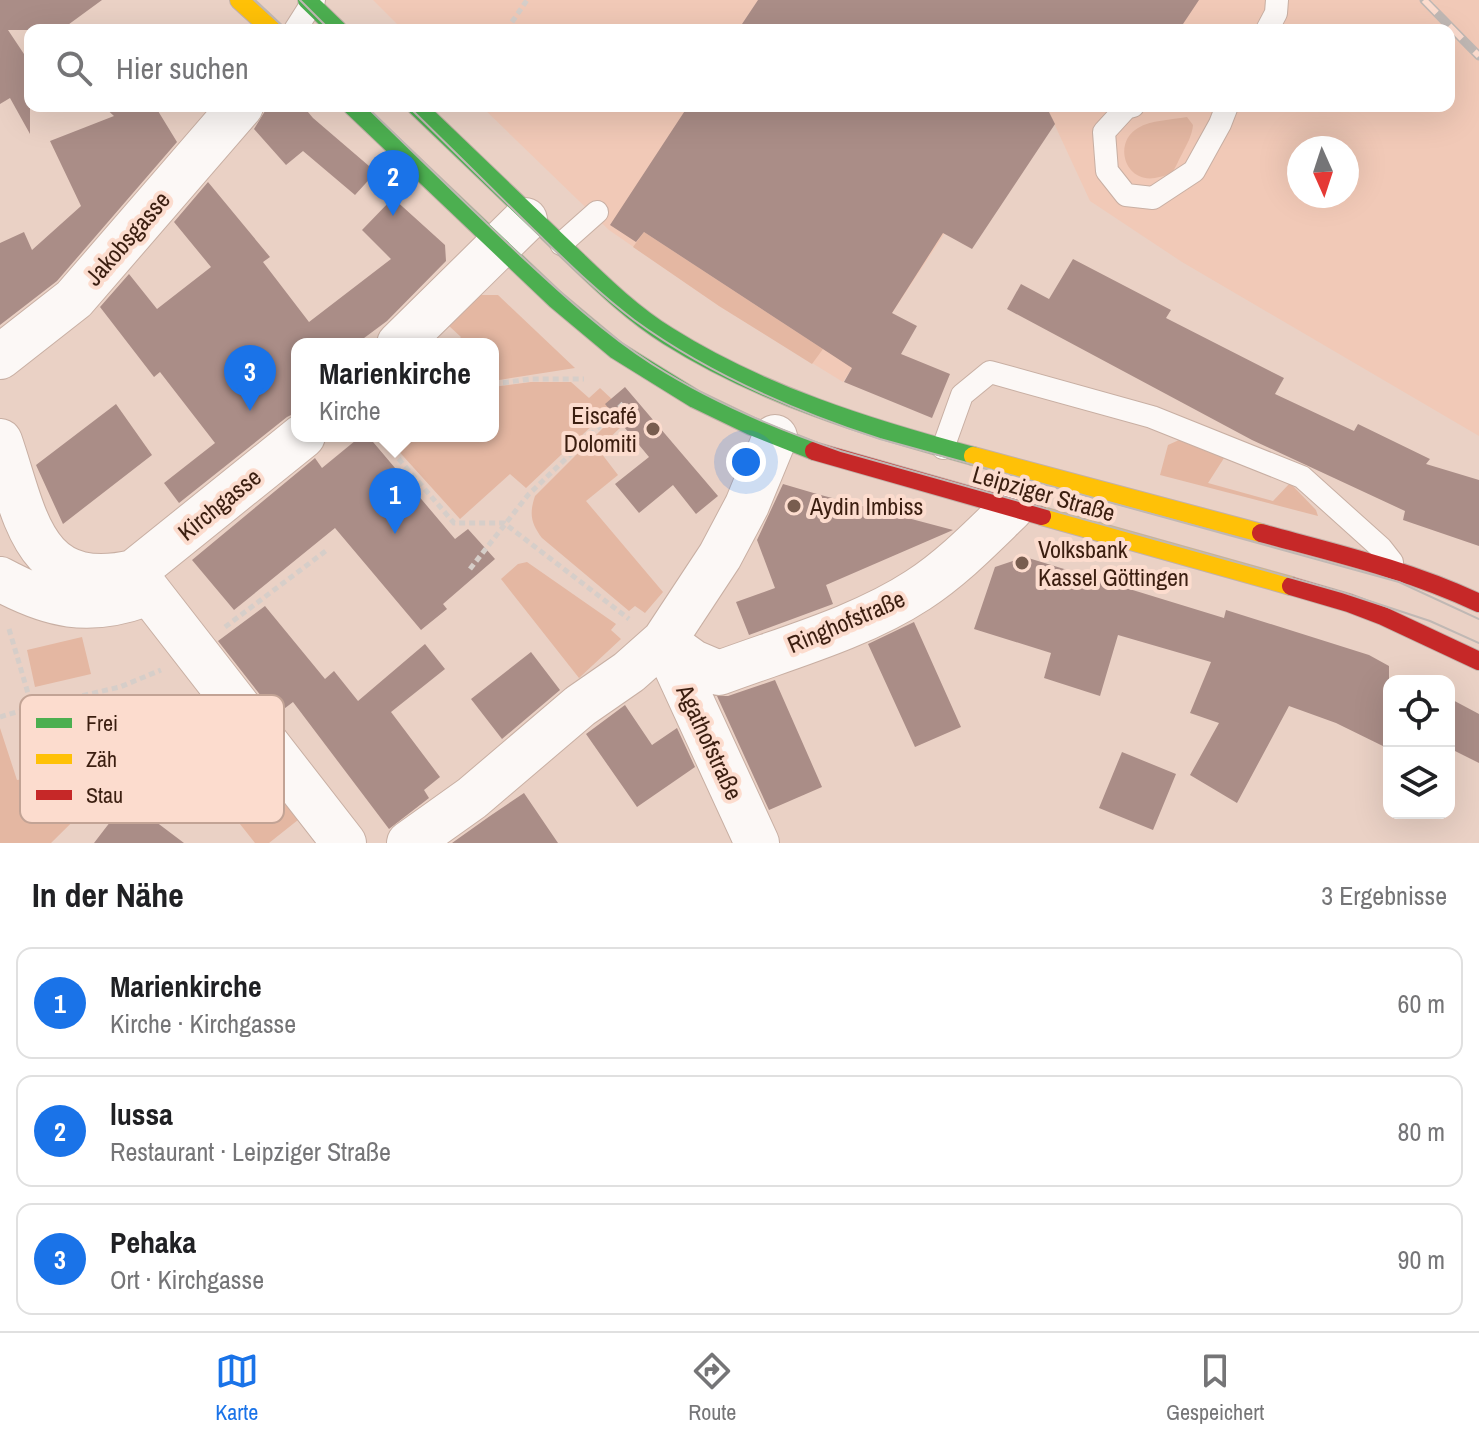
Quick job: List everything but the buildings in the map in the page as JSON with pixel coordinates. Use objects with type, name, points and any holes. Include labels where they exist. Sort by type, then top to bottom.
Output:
[{"type":"main road","points":[[239,0],[265,24]]},
{"type":"main road","points":[[311,1],[332,24]]},
{"type":"main road","name":"Leipziger Straße","points":[[358,112],[561,305],[614,349],[670,385],[775,437],[1011,509],[1349,603],[1479,661]]},
{"type":"main road","name":"Leipziger Straße","points":[[422,112],[619,300],[666,335],[722,367],[792,398],[882,431],[1397,569],[1472,600]]},
{"type":"main road","points":[[775,437],[792,398]]},
{"type":"street","name":"Jakobsgasse","points":[[0,357],[74,299],[236,112]]},
{"type":"street","points":[[405,338],[529,215]]},
{"type":"street","points":[[409,843],[472,798],[580,706],[629,672],[664,641],[720,556],[747,505],[775,437]]},
{"type":"street","points":[[0,441],[32,532],[49,559],[76,574],[142,583],[229,695]]},
{"type":"street","name":"Kirchgasse","points":[[142,583],[296,442]]},
{"type":"street","name":"Ringhofstraße","points":[[664,641],[693,662],[719,673],[853,623],[917,591],[972,549],[1011,509]]},
{"type":"street","points":[[0,579],[58,604],[93,607],[123,602],[142,583]]},
{"type":"street","name":"Agathofstraße","points":[[664,641],[757,843]]},
{"type":"street","points":[[284,764],[344,843]]},
{"type":"lane","points":[[1270,24],[1276,13],[1277,0]]},
{"type":"lane","points":[[298,24],[311,1]]},
{"type":"lane","points":[[1122,112],[1104,132],[1107,171],[1126,195],[1153,198],[1194,171],[1225,112]]},
{"type":"lane","points":[[561,244],[597,212]]},
{"type":"lane","points":[[943,448],[962,395],[990,372],[1152,417],[1302,477],[1381,548],[1397,569]]},
{"type":"lane","points":[[1472,600],[1479,622]]},
{"type":"lane","points":[[1440,642],[1479,637]]},
{"type":"path","points":[[512,22],[527,0]]},
{"type":"path","points":[[499,383],[531,379],[593,380]]},
{"type":"path","points":[[470,569],[528,495],[631,396]]},
{"type":"path","points":[[384,442],[454,523],[504,523],[619,613],[664,641]]},
{"type":"path","points":[[85,695],[120,687],[181,662],[327,550]]},
{"type":"path","points":[[6,626],[12,632],[29,695]]},
{"type":"path","points":[[0,717],[20,711]]},
{"type":"shaded area","points":[[373,0],[1479,0],[1479,436],[1182,262],[1090,201],[1049,112],[1455,112],[1455,24],[397,24]]},
{"type":"shaded area","points":[[487,112],[1025,112],[843,382],[719,306],[609,230]]},
{"type":"shaded area","points":[[1187,117],[1193,125],[1192,133],[1173,171],[1155,178],[1144,178],[1129,168],[1124,151],[1130,134],[1149,123]]},
{"type":"shaded area","points":[[644,232],[823,349],[812,364],[719,306],[633,247]]},
{"type":"shaded area","points":[[478,295],[498,295],[575,368],[499,380],[499,338],[460,338],[448,325]]},
{"type":"shaded area","points":[[571,382],[589,398],[600,388],[616,403],[526,488],[510,474],[460,519],[390,442],[499,442],[499,386]]},
{"type":"shaded area","points":[[623,408],[623,425],[598,449],[618,475],[586,501],[663,592],[645,613],[635,606],[629,611],[542,538],[532,518],[535,496]]},
{"type":"shaded area","points":[[1179,440],[1226,455],[1208,483],[1273,501],[1290,483],[1318,516],[1160,475],[1168,445]]},
{"type":"shaded area","points":[[527,562],[616,624],[611,630],[621,639],[579,678],[501,579],[518,564]]},
{"type":"shaded area","points":[[82,637],[91,674],[35,687],[27,650]]},
{"type":"shaded area","points":[[0,728],[17,780],[20,780],[20,823],[71,823],[51,843],[0,843]]},
{"type":"shaded area","points":[[284,782],[308,812],[269,843],[255,843],[239,823],[284,823]]},
{"type":"tram line","points":[[255,0],[281,24]]},
{"type":"tram line","points":[[300,0],[324,24]]},
{"type":"tram line","points":[[372,112],[501,237],[584,312],[652,364],[720,402],[841,451],[1342,592],[1430,621],[1479,643]]},
{"type":"tram line","points":[[414,112],[570,265],[621,310],[662,339],[752,389],[880,439],[1399,582],[1479,619]]},
{"type":"railway","points":[[1424,0],[1448,24]]},
{"type":"railway","points":[[1455,32],[1479,56]]},
{"type":"traffic: fast","points":[[307,0],[332,24]]},
{"type":"traffic: fast","points":[[358,112],[555,299],[616,350],[695,399],[814,451]]},
{"type":"traffic: fast","points":[[422,112],[610,291],[668,336],[703,357],[777,392],[894,434],[973,456]]},
{"type":"traffic: slow","points":[[239,0],[265,24]]},
{"type":"traffic: slow","points":[[973,456],[1261,533]]},
{"type":"traffic: slow","points":[[1042,516],[1291,586]]},
{"type":"traffic: jam","points":[[814,451],[1042,516]]},
{"type":"traffic: jam","points":[[1261,533],[1399,572],[1479,603]]},
{"type":"traffic: jam","points":[[1291,586],[1383,616],[1479,661]]},
{"type":"place","name":"lussa","points":[[393,216]]},
{"type":"place","name":"Pehaka","points":[[250,411]]},
{"type":"place","name":"Eiscafé Dolomiti","points":[[653,429]]},
{"type":"place","name":"Aydin Imbiss","points":[[794,506]]},
{"type":"place","name":"Marienkirche","points":[[395,534]]},
{"type":"place","name":"Volksbank Kassel Göttingen","points":[[1022,563]]}]
